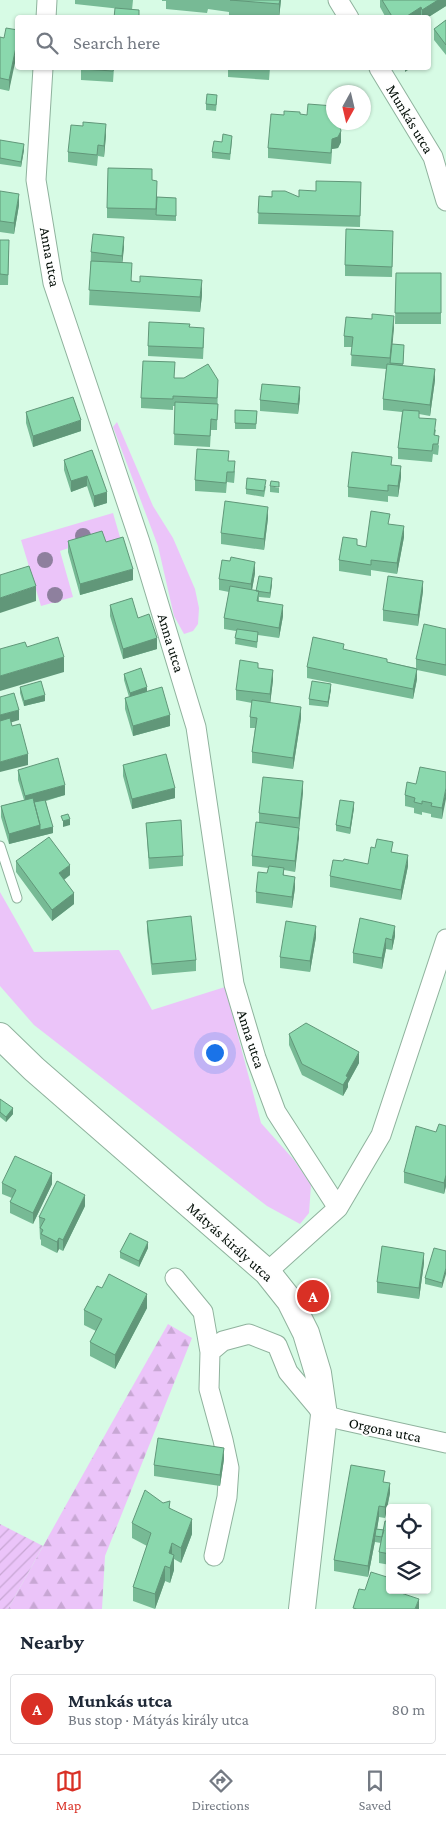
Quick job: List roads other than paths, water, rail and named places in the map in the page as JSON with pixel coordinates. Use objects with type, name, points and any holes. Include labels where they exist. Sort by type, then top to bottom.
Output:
[{"type":"main road","name":"Mátyás király utca","points":[[0,1036],[34,1069],[267,1272],[290,1301],[306,1333],[318,1373],[324,1415],[302,1609]]},
{"type":"street","points":[[46,0],[46,15]]},
{"type":"street","points":[[338,0],[347,15]]},
{"type":"street","name":"Anna utca","points":[[43,70],[36,180],[53,283],[140,542],[196,727],[234,984],[256,1058],[276,1112],[338,1208]]},
{"type":"street","name":"Munkás utca","points":[[380,70],[433,157],[446,201]]},
{"type":"street","points":[[267,1272],[338,1208],[381,1135],[446,939]]},
{"type":"street","points":[[175,1278],[203,1312],[210,1352],[209,1390],[229,1468],[227,1497],[214,1556]]},
{"type":"street","points":[[210,1352],[223,1341],[249,1334],[277,1345],[288,1372],[324,1415]]},
{"type":"street","name":"Orgona utca","points":[[324,1415],[446,1443]]},
{"type":"lane","points":[[0,846],[17,898]]},
{"type":"place","name":"Munkás utca","points":[[313,1296]]}]
